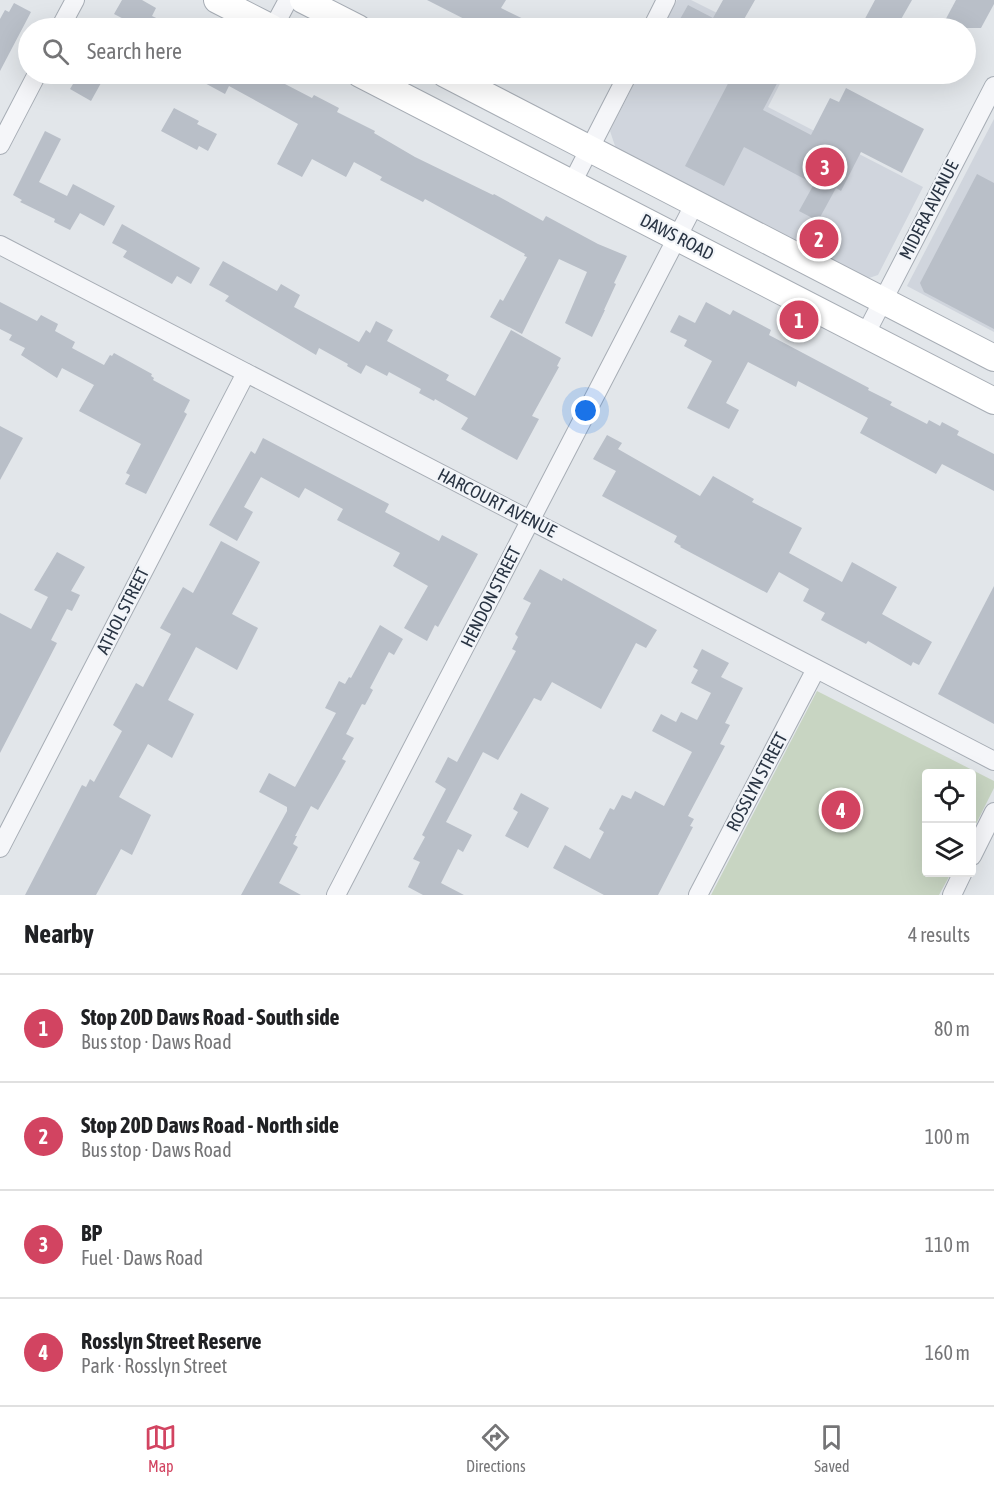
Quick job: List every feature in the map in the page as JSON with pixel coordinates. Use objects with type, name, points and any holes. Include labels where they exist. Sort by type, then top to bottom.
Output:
[{"type":"main road","points":[[217,0],[253,18]]},
{"type":"main road","points":[[303,0],[338,18]]},
{"type":"main road","name":"DAWS ROAD","points":[[379,84],[994,401]]},
{"type":"main road","points":[[465,84],[994,358]]},
{"type":"street","points":[[65,18],[75,0]]},
{"type":"street","points":[[278,18],[288,0]]},
{"type":"street","points":[[657,18],[666,0]]},
{"type":"street","points":[[0,145],[32,84]]},
{"type":"street","points":[[572,183],[623,84]]},
{"type":"street","name":"MIDERA AVENUE","points":[[865,335],[994,86]]},
{"type":"street","name":"HENDON STREET","points":[[336,895],[695,203]]},
{"type":"street","name":"HARCOURT AVENUE","points":[[0,245],[994,761]]},
{"type":"street","name":"ATHOL STREET","points":[[0,848],[246,373]]},
{"type":"street","name":"ROSSLYN STREET","points":[[698,895],[816,669]]},
{"type":"street","points":[[976,848],[994,812]]},
{"type":"street","points":[[952,895],[961,877]]},
{"type":"shaded area","points":[[677,0],[691,0],[727,18],[667,18]]},
{"type":"shaded area","points":[[634,84],[780,84],[768,107],[923,187],[878,275],[863,280],[617,152],[610,131]]},
{"type":"shaded area","points":[[994,119],[994,332],[907,286]]},
{"type":"green space","points":[[817,691],[970,769],[922,769],[922,877],[949,877],[939,895],[711,895]]},
{"type":"green space","points":[[976,772],[994,781],[994,788],[976,824]]},
{"type":"building","points":[[122,0],[142,0],[156,8],[152,16],[156,18],[122,18],[114,14]]},
{"type":"building","points":[[427,0],[506,0],[501,8],[522,18],[462,18]]},
{"type":"building","points":[[723,0],[755,0],[745,18],[713,18]]},
{"type":"building","points":[[875,0],[912,0],[902,18],[865,18]]},
{"type":"building","points":[[956,0],[994,0],[981,28],[976,28],[976,18],[946,18]]},
{"type":"building","points":[[14,3],[31,12],[28,18],[18,18],[18,37],[0,71],[0,19],[5,10],[9,12]]},
{"type":"building","points":[[688,5],[713,18],[681,18]]},
{"type":"building","points":[[73,84],[100,84],[91,101],[70,89]]},
{"type":"building","points":[[206,84],[285,84],[312,98],[314,95],[339,108],[337,112],[375,131],[374,133],[415,157],[494,194],[543,221],[546,216],[598,244],[627,256],[592,337],[565,323],[587,272],[559,259],[522,334],[490,317],[500,299],[503,301],[527,257],[524,256],[525,254],[425,199],[423,202],[380,180],[382,177],[354,162],[346,177],[312,159],[302,177],[277,164],[298,124],[229,86],[225,94]]},
{"type":"building","points":[[728,84],[777,84],[763,110],[811,135],[830,98],[839,102],[846,88],[924,129],[902,173],[861,152],[841,191],[836,188],[818,221],[799,211],[814,184],[744,147],[724,186],[685,166]]},
{"type":"building","points":[[174,108],[199,121],[197,124],[217,134],[208,151],[199,146],[197,150],[161,131]]},
{"type":"building","points":[[45,131],[61,139],[39,182],[67,196],[73,184],[115,206],[104,226],[80,213],[70,230],[54,222],[55,219],[20,202],[22,200],[13,195]]},
{"type":"building","points":[[977,174],[994,183],[994,329],[924,292],[920,283]]},
{"type":"building","points":[[122,224],[200,268],[191,284],[177,276],[172,284],[123,257],[127,251],[112,243]]},
{"type":"building","points":[[223,261],[277,291],[281,284],[300,295],[294,307],[359,342],[366,330],[370,333],[376,321],[393,330],[387,341],[449,375],[446,380],[475,396],[511,330],[561,358],[557,366],[559,367],[532,416],[539,419],[517,460],[461,429],[468,418],[435,399],[434,401],[419,393],[421,389],[389,372],[387,376],[366,365],[361,374],[319,348],[316,355],[225,301],[229,296],[209,285]]},
{"type":"building","points":[[0,302],[37,321],[41,315],[58,324],[55,331],[75,342],[72,348],[104,365],[114,353],[152,374],[153,380],[190,400],[184,412],[187,414],[146,494],[125,484],[130,475],[126,473],[141,444],[79,411],[94,385],[62,368],[57,378],[21,355],[25,348],[9,340],[12,335],[0,329]]},
{"type":"building","points":[[706,302],[730,315],[733,310],[771,330],[769,335],[869,388],[868,390],[892,402],[890,405],[927,424],[929,420],[940,426],[942,422],[959,431],[957,435],[994,454],[994,491],[942,464],[936,474],[860,433],[868,418],[798,381],[796,387],[748,362],[726,403],[739,410],[729,429],[687,408],[712,361],[684,346],[687,340],[670,332],[679,315],[695,323]]},
{"type":"building","points":[[0,426],[23,438],[0,480]]},
{"type":"building","points":[[607,435],[622,443],[618,449],[700,496],[713,476],[754,499],[752,502],[802,528],[789,553],[842,582],[852,562],[897,587],[882,614],[932,642],[919,665],[913,662],[911,666],[868,641],[866,644],[821,620],[825,613],[803,601],[809,589],[779,572],[767,593],[680,547],[674,542],[677,536],[602,496],[616,471],[593,459]]},
{"type":"building","points":[[263,438],[389,504],[385,512],[439,541],[442,535],[478,554],[438,627],[435,625],[427,641],[404,628],[428,586],[393,566],[400,553],[337,520],[343,509],[305,488],[299,498],[261,477],[244,507],[253,512],[237,541],[209,525],[251,451],[255,454]]},
{"type":"building","points":[[221,541],[260,562],[232,614],[258,628],[237,670],[196,647],[168,700],[194,714],[172,758],[148,744],[119,797],[151,815],[132,855],[121,849],[96,895],[25,895],[82,785],[86,787],[90,779],[94,782],[122,731],[113,725],[136,683],[143,687],[171,634],[160,628],[183,587],[193,593]]},
{"type":"building","points":[[57,552],[85,567],[71,591],[80,595],[72,611],[67,609],[51,640],[57,643],[0,753],[0,613],[31,629],[48,597],[34,590]]},
{"type":"building","points":[[540,569],[562,581],[563,578],[657,630],[646,648],[636,643],[601,709],[552,682],[541,701],[534,698],[498,760],[483,752],[446,822],[472,835],[463,852],[458,849],[441,883],[464,895],[423,895],[408,887],[420,862],[413,859],[425,837],[422,835],[446,789],[435,782],[448,757],[457,762],[516,651],[512,649],[518,637],[515,634],[531,603],[523,599]]},
{"type":"building","points":[[994,586],[994,724],[938,694]]},
{"type":"building","points":[[380,625],[403,639],[394,655],[389,652],[370,688],[373,690],[365,705],[362,704],[346,734],[354,738],[342,759],[346,761],[318,810],[311,806],[295,836],[297,836],[293,844],[298,847],[279,883],[301,895],[241,895],[287,811],[287,807],[259,792],[269,773],[295,787],[336,713],[325,708],[339,681],[345,684],[349,677],[351,678]]},
{"type":"building","points":[[702,649],[729,663],[721,677],[743,688],[725,723],[730,725],[720,744],[725,746],[688,816],[694,819],[690,826],[693,827],[658,895],[604,895],[553,868],[565,845],[590,859],[604,832],[599,829],[610,808],[614,810],[622,795],[631,799],[635,791],[664,806],[692,752],[652,731],[661,714],[676,722],[681,712],[697,720],[711,693],[691,683],[698,670],[693,667]]},
{"type":"building","points":[[521,793],[549,808],[528,848],[505,836],[518,812],[513,809]]},
{"type":"place","name":"BP","points":[[825,167]]},
{"type":"place","name":"Stop 20D Daws Road - North side","points":[[819,239]]},
{"type":"place","name":"Stop 20D Daws Road - South side","points":[[799,320]]},
{"type":"place","name":"Rosslyn Street Reserve","points":[[841,810]]}]
